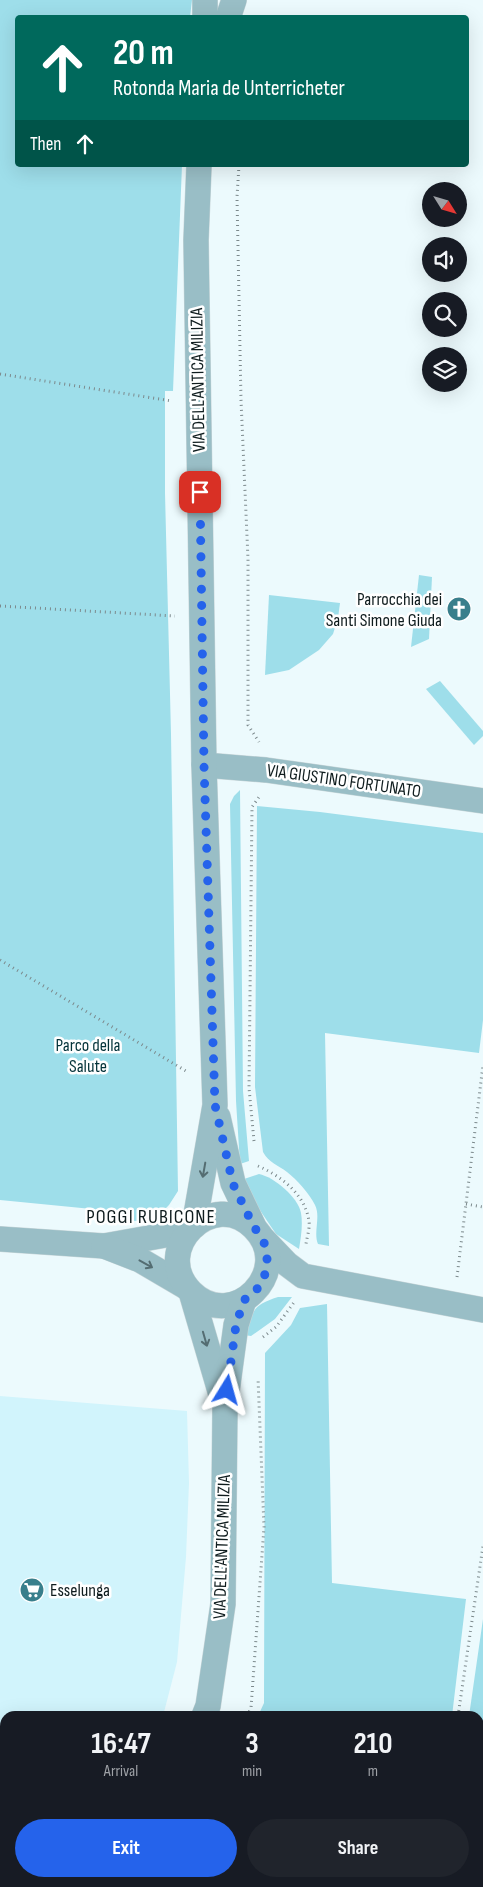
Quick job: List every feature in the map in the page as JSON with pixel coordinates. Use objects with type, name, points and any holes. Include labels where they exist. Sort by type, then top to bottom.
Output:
[{"type":"street","points":[[205,0],[205,15]]},
{"type":"street","points":[[229,15],[234,0]]},
{"type":"street","name":"VIA DELL'ANTICA MILIZIA","points":[[199,167],[196,240],[204,765],[215,1105],[233,1184],[258,1233]]},
{"type":"street","name":"VIA GIUSTINO FORTUNATO","points":[[204,765],[266,770],[483,801]]},
{"type":"street","name":"VIA DELL'ANTICA MILIZIA","points":[[191,1228],[215,1105]]},
{"type":"street","points":[[188,1289],[179,1274],[177,1258],[180,1244],[191,1228],[199,1221],[212,1216],[227,1214],[242,1219],[287,1264],[303,1276],[483,1310]]},
{"type":"street","points":[[0,1239],[104,1246],[191,1228]]},
{"type":"street","points":[[248,1298],[262,1283],[267,1268],[267,1253],[258,1233]]},
{"type":"street","points":[[104,1246],[140,1260],[188,1289],[196,1297],[210,1304],[224,1305],[248,1298],[303,1276]]},
{"type":"street","name":"VIA DELL'ANTICA MILIZIA","points":[[188,1289],[225,1406]]},
{"type":"street","name":"VIA DELL'ANTICA MILIZIA","points":[[206,1711],[223,1604],[225,1406],[236,1325],[248,1298]]},
{"type":"path","points":[[239,167],[237,196],[241,400],[248,559],[248,725],[266,753],[264,791],[252,807],[249,1088],[254,1146]]},
{"type":"path","points":[[0,374],[173,402]]},
{"type":"path","points":[[0,606],[176,616]]},
{"type":"path","points":[[0,960],[187,1072]]},
{"type":"path","points":[[457,1277],[483,1065]]},
{"type":"path","points":[[256,1165],[273,1173],[287,1184],[302,1202],[309,1222],[303,1276],[297,1299],[276,1327],[257,1342]]},
{"type":"path","points":[[466,1204],[483,1207]]},
{"type":"path","points":[[250,1711],[264,1527],[258,1372]]},
{"type":"path","points":[[459,1711],[483,1546]]},
{"type":"shaded area","points":[[0,1396],[187,1411],[189,1483],[186,1557],[177,1662],[164,1711],[0,1711]]},
{"type":"green space","name":"Parco della Salute","points":[[0,0],[192,0],[190,15],[15,15],[15,167],[182,167],[173,391],[165,391],[165,493],[171,734],[178,1191],[169,1205],[160,1214],[139,1221],[114,1220],[102,1210],[0,1200]]},
{"type":"green space","points":[[419,575],[432,577],[429,639],[411,647]]},
{"type":"green space","points":[[269,595],[340,603],[333,634],[319,650],[289,670],[265,675]]},
{"type":"green space","points":[[440,681],[483,731],[483,736],[474,745],[426,689]]},
{"type":"green space","points":[[240,790],[243,1091],[249,1161],[240,1164],[236,1101],[230,804]]},
{"type":"green space","points":[[257,806],[320,812],[483,833],[483,1020],[479,1053],[325,1033],[329,1246],[318,1244],[316,1235],[317,1210],[310,1196],[295,1179],[265,1156],[263,1152],[255,1087]]},
{"type":"green space","points":[[259,1174],[278,1183],[290,1194],[299,1207],[302,1222],[299,1249],[276,1234],[251,1197],[244,1179]]},
{"type":"green space","points":[[278,1297],[292,1297],[275,1319],[251,1336],[244,1335],[255,1310],[263,1303]]},
{"type":"green space","points":[[327,1304],[332,1583],[466,1599],[453,1711],[260,1711],[264,1703],[265,1353],[291,1325],[300,1308]]},
{"type":"green space","points":[[483,1619],[483,1711],[470,1711]]},
{"type":"place","name":"Parrocchia dei Santi Simone Giuda","points":[[459,609]]},
{"type":"place","name":"Esselunga","points":[[32,1590]]},
{"type":"district","name":"POGGI RUBICONE","points":[[151,1217]]},
{"type":"route","points":[[200,492],[204,765],[215,1105],[233,1184],[254,1227],[263,1239],[267,1253],[267,1268],[262,1283],[252,1295],[244,1300],[236,1325],[227,1390]]}]
